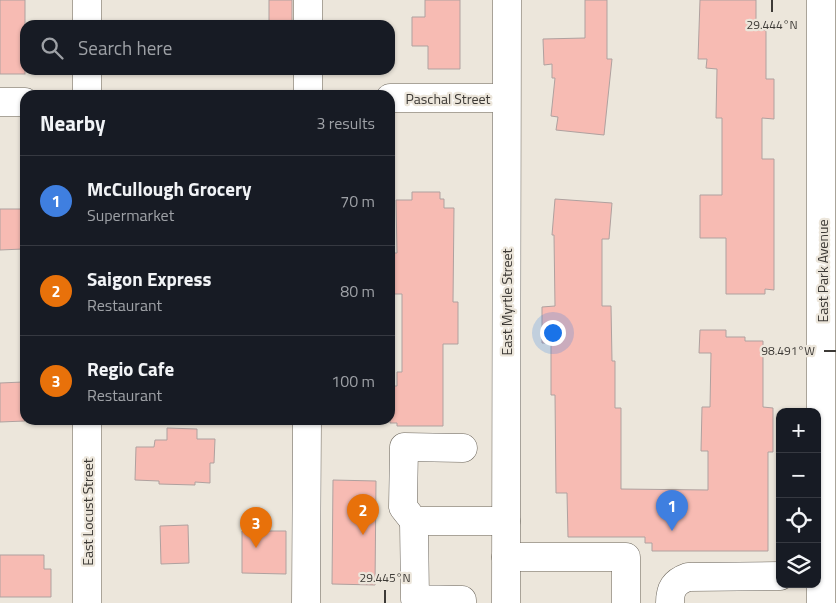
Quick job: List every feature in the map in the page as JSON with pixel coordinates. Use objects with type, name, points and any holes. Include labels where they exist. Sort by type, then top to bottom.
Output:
[{"type":"street","points":[[87,0],[87,20]]},
{"type":"street","points":[[308,0],[308,20]]},
{"type":"street","name":"East Myrtle Street","points":[[506,603],[507,0]]},
{"type":"street","name":"East Park Avenue","points":[[820,0],[829,119],[829,464],[821,553]]},
{"type":"street","points":[[87,75],[87,90]]},
{"type":"street","points":[[308,75],[308,90]]},
{"type":"street","name":"Paschal Street","points":[[395,98],[506,98]]},
{"type":"street","points":[[0,102],[20,102]]},
{"type":"street","name":"East Locust Street","points":[[87,425],[87,603]]},
{"type":"street","points":[[306,603],[307,425]]},
{"type":"street","points":[[462,603],[462,600],[415,599],[414,521],[403,507],[404,448],[463,448]]},
{"type":"street","points":[[414,521],[506,521]]},
{"type":"street","points":[[506,557],[626,557],[626,603]]},
{"type":"street","points":[[670,603],[670,592],[678,581],[688,577],[776,576]]},
{"type":"street","name":"East Park Avenue","points":[[820,588],[821,603]]},
{"type":"building","points":[[0,0],[25,0],[25,20],[20,20],[20,74],[0,74]]},
{"type":"building","points":[[269,0],[292,0],[292,20],[269,20]]},
{"type":"building","points":[[425,0],[460,0],[460,69],[428,69],[428,46],[412,46],[412,17],[425,17]]},
{"type":"building","points":[[585,0],[607,0],[607,59],[612,59],[604,135],[556,130],[558,117],[551,116],[555,78],[552,78],[552,64],[544,65],[543,39],[585,38]]},
{"type":"building","points":[[700,0],[756,0],[756,30],[766,30],[766,79],[774,79],[774,119],[762,118],[762,159],[774,159],[774,290],[765,289],[765,294],[726,294],[726,238],[700,238],[700,195],[722,195],[722,118],[716,118],[717,69],[706,68],[707,59],[698,59]]},
{"type":"building","points":[[412,192],[440,192],[440,199],[444,199],[444,208],[454,208],[453,302],[458,302],[458,344],[443,344],[443,426],[397,426],[397,423],[395,423],[395,386],[397,386],[397,372],[402,372],[402,294],[395,294],[395,253],[397,253],[396,200],[412,200]]},
{"type":"building","points":[[555,199],[612,203],[609,239],[602,239],[602,306],[611,306],[612,361],[615,361],[615,408],[621,408],[621,489],[708,490],[708,451],[701,451],[702,407],[710,407],[711,353],[699,353],[700,330],[726,330],[726,337],[745,337],[745,341],[763,341],[763,407],[773,408],[773,452],[768,452],[768,551],[652,551],[652,543],[645,543],[645,537],[568,537],[567,493],[556,493],[555,395],[551,395],[551,343],[542,343],[542,307],[555,306],[554,235],[552,235]]},
{"type":"building","points":[[0,209],[20,209],[20,249],[0,250]]},
{"type":"building","points":[[20,382],[20,421],[0,422],[0,383]]},
{"type":"building","points":[[167,428],[197,429],[197,439],[215,439],[214,463],[210,463],[210,483],[195,482],[195,485],[159,484],[159,481],[135,480],[136,447],[154,447],[155,440],[167,440]]},
{"type":"building","points":[[333,480],[376,481],[375,585],[332,584]]},
{"type":"building","points":[[188,525],[189,563],[161,564],[160,526]]},
{"type":"building","points":[[242,531],[286,531],[286,574],[242,573]]},
{"type":"building","points":[[0,555],[44,555],[44,569],[51,569],[51,597],[0,597]]},
{"type":"place","name":"McCullough Grocery","points":[[672,531]]},
{"type":"place","name":"Saigon Express","points":[[363,535]]},
{"type":"place","name":"Regio Cafe","points":[[256,548]]}]
